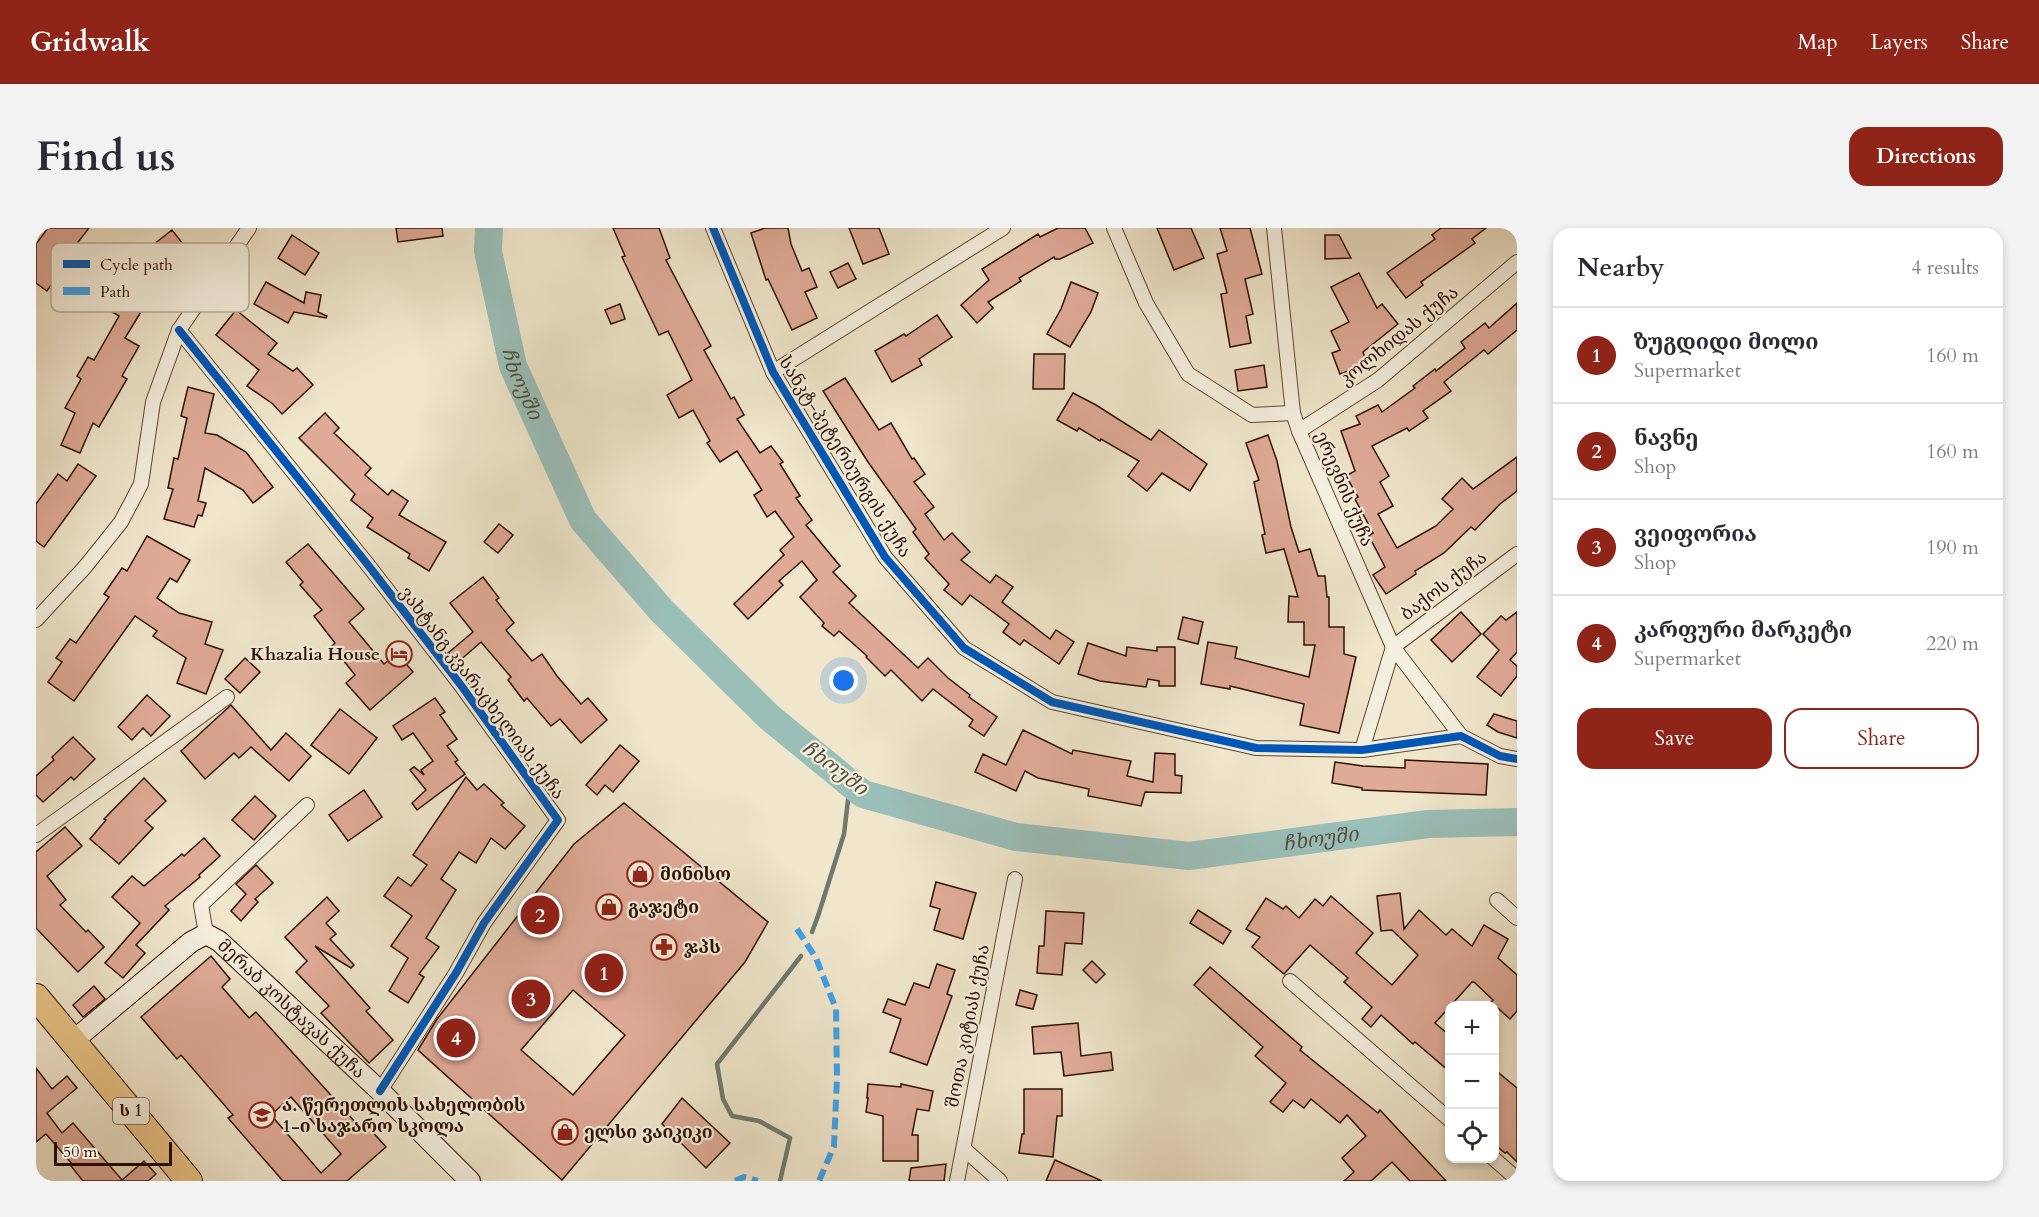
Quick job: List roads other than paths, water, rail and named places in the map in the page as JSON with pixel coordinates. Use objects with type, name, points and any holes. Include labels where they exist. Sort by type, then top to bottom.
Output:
[{"type":"highway","name":"ს 1","points":[[36,997],[189,1181]]},
{"type":"main road","name":"მერაბ კოსტავას ქუჩა","points":[[73,1041],[191,942],[206,934],[219,941],[380,1091],[470,1181]]},
{"type":"street","name":"სანკტ-პეტერბურგის ქუჩა","points":[[713,228],[773,372],[885,556],[964,648],[1052,702],[1256,748],[1362,750],[1461,736]]},
{"type":"street","points":[[773,372],[1003,228]]},
{"type":"street","points":[[1114,228],[1146,303],[1188,374],[1251,415],[1293,413]]},
{"type":"street","name":"ერევნის ქუჩა","points":[[1274,228],[1293,413],[1299,431],[1393,647],[1461,736]]},
{"type":"street","name":"კოლხიდას ქუჩა","points":[[1299,431],[1378,380],[1517,262]]},
{"type":"street","points":[[36,620],[85,567],[121,522],[141,484],[153,402],[179,330],[190,312]]},
{"type":"street","name":"ვახტანგ კვარაცხელიას ქუჩა","points":[[179,330],[453,675],[558,820],[484,923],[456,973],[380,1091]]},
{"type":"street","name":"ბაქოს ქუჩა","points":[[1393,647],[1517,554]]},
{"type":"street","points":[[1362,750],[1393,647]]},
{"type":"street","points":[[36,835],[227,697]]},
{"type":"street","points":[[1461,736],[1500,756],[1517,759]]},
{"type":"street","points":[[206,934],[201,904],[307,804]]},
{"type":"street","name":"შოთა კიტიას ქუჩა","points":[[957,1181],[1015,879]]},
{"type":"street","points":[[1497,900],[1517,918]]},
{"type":"street","points":[[1290,981],[1445,1117]]},
{"type":"street","points":[[964,1149],[1000,1181]]},
{"type":"street","points":[[1499,1163],[1517,1179]]},
{"type":"waterway","name":"ჩხოუში","points":[[489,228],[488,251],[513,366],[583,520],[661,610],[768,716],[863,794],[1016,837],[1189,856],[1428,824],[1517,822]]},
{"type":"waterway","points":[[812,932],[844,834],[850,783]]},
{"type":"waterway","points":[[780,1181],[790,1138],[759,1121],[732,1116],[723,1099],[717,1064],[801,956]]},
{"type":"place","name":"Khazalia House","points":[[399,654]]},
{"type":"place","name":"მინისო","points":[[640,874]]},
{"type":"place","name":"გაჯეტი","points":[[609,907]]},
{"type":"place","name":"ნავნე","points":[[540,915]]},
{"type":"place","name":"ჯპს","points":[[664,947]]},
{"type":"place","name":"ზუგდიდი მოლი","points":[[604,973]]},
{"type":"place","name":"ვეიფორია","points":[[531,999]]},
{"type":"place","name":"კარფური მარკეტი","points":[[456,1038]]},
{"type":"place","name":"ა. წერეთლის სახელობის 1-ი საჯარო სკოლა","points":[[262,1115]]},
{"type":"place","name":"ელსი ვაიკიკი","points":[[565,1132]]}]
